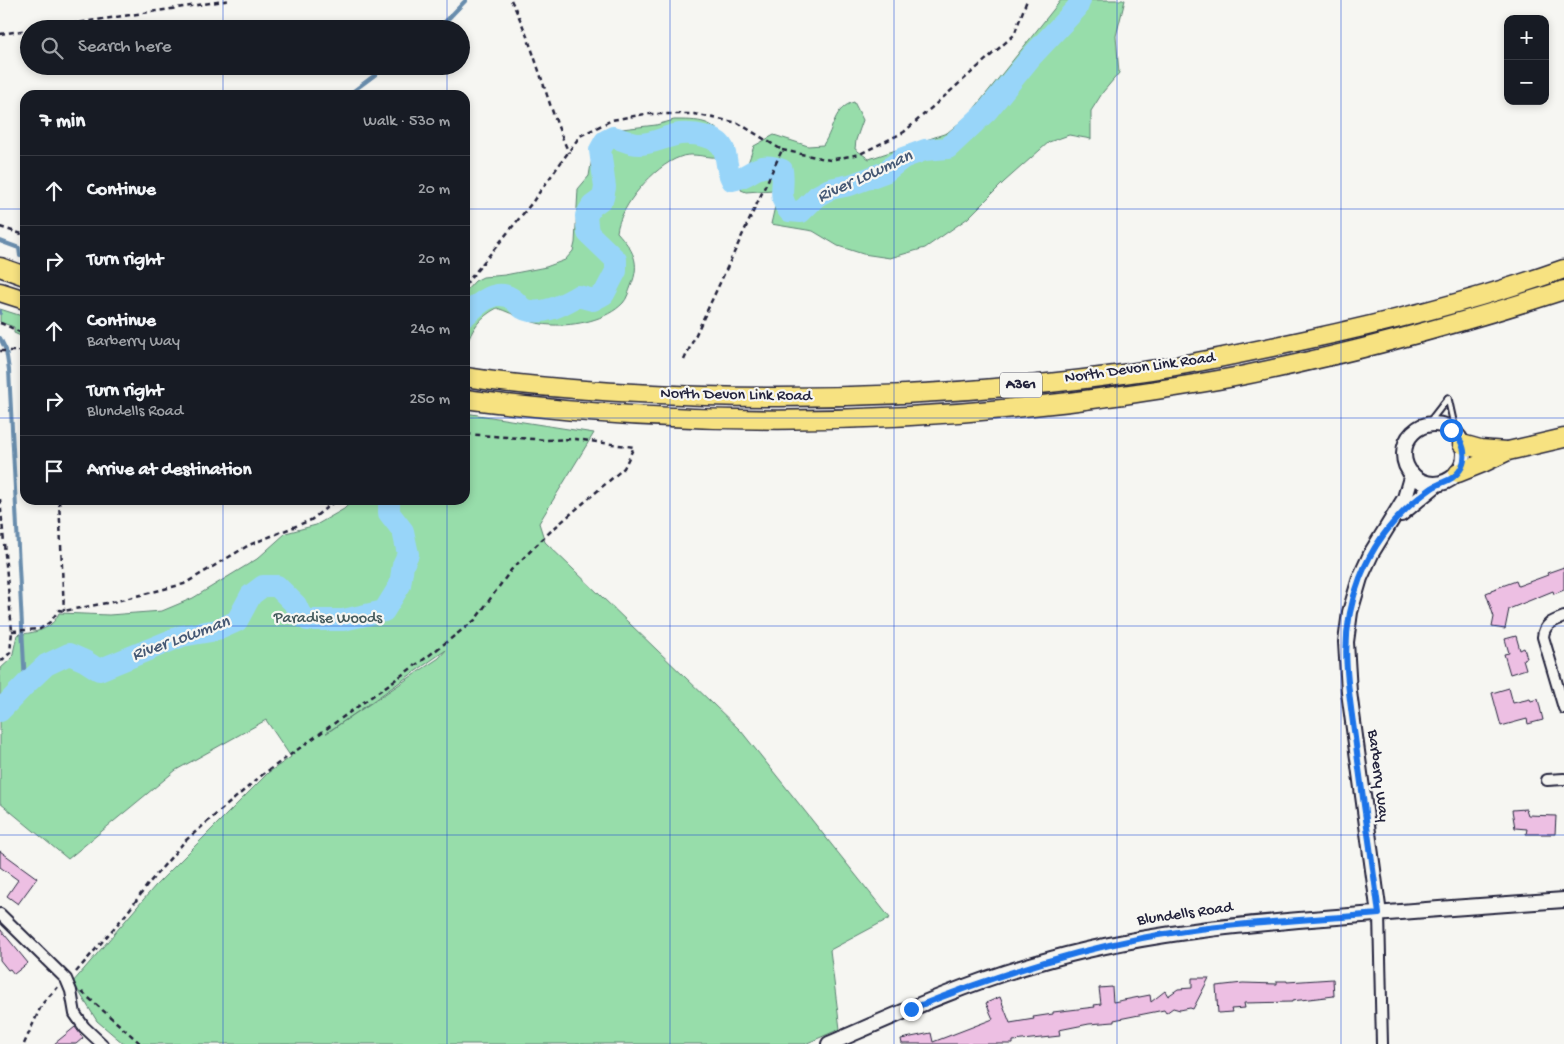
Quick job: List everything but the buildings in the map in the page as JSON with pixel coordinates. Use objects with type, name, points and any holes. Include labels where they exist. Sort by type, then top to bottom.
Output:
[{"type":"highway","points":[[0,267],[20,274]]},
{"type":"highway","name":"North Devon Link Road","points":[[470,378],[633,394],[751,397],[877,395],[980,389],[1151,370],[1253,351],[1442,308],[1564,269]]},
{"type":"highway","name":"North Devon Link Road","points":[[470,400],[632,416],[751,420],[879,418],[981,412],[1076,401],[1242,376],[1336,356],[1406,338],[1564,290]]},
{"type":"highway","points":[[0,292],[20,298]]},
{"type":"highway","name":"A361","points":[[1504,309],[1564,297]]},
{"type":"highway","points":[[1458,473],[1508,451],[1564,438]]},
{"type":"highway","points":[[1459,439],[1480,449],[1508,451]]},
{"type":"street","points":[[1427,426],[1443,426],[1459,439],[1464,459],[1458,473],[1448,481],[1437,484],[1425,483],[1412,474],[1405,461],[1406,446],[1414,433],[1427,426]]},
{"type":"street","name":"Barberry Way","points":[[1382,1044],[1379,914],[1345,654],[1350,612],[1360,578],[1372,552],[1407,494],[1412,474]]},
{"type":"street","name":"Barberry Way","points":[[1391,523],[1437,484]]},
{"type":"street","points":[[1564,616],[1546,626],[1543,638],[1564,708]]},
{"type":"street","points":[[1547,780],[1564,779]]},
{"type":"street","name":"Blundells Road","points":[[829,1044],[988,978],[1034,963],[1143,938],[1192,930],[1564,900]]},
{"type":"street","points":[[0,914],[66,979],[75,1014],[84,1027],[100,1043]]},
{"type":"lane","points":[[1427,426],[1448,398],[1459,439]]},
{"type":"path","points":[[97,20],[231,0]]},
{"type":"path","points":[[510,0],[523,24],[559,131],[569,153]]},
{"type":"path","points":[[470,279],[496,249],[580,136],[612,120],[645,114],[694,114],[738,123],[782,150],[830,160],[860,154],[904,132],[1014,36],[1027,0]]},
{"type":"path","points":[[0,34],[20,31]]},
{"type":"path","points":[[684,360],[782,150]]},
{"type":"path","points":[[0,227],[20,233]]},
{"type":"path","points":[[0,323],[20,332]]},
{"type":"path","points":[[0,351],[20,350]]},
{"type":"path","points":[[24,1044],[42,1004],[51,993],[77,971],[185,841],[262,775],[427,657],[475,620],[511,570],[624,468],[634,447],[575,439],[547,440],[470,434]]},
{"type":"path","points":[[0,498],[14,632],[10,653],[0,662]]},
{"type":"path","points":[[59,505],[64,611]]},
{"type":"path","points":[[14,632],[40,629],[50,622],[59,610],[64,611],[117,601],[184,584],[249,545],[311,520],[330,505]]},
{"type":"path","points":[[66,979],[141,1044]]},
{"type":"green space","points":[[1061,0],[1125,0],[1116,36],[1119,73],[1103,92],[1091,111],[1091,139],[1069,135],[1049,142],[1004,182],[968,218],[925,248],[890,258],[863,254],[838,246],[813,231],[771,224],[776,202],[773,190],[746,192],[741,190],[754,146],[774,135],[808,146],[823,145],[838,113],[854,102],[863,120],[855,149],[869,159],[947,133],[970,114]]},
{"type":"green space","points":[[674,120],[708,124],[720,132],[734,147],[734,154],[716,157],[691,155],[680,157],[649,178],[631,199],[624,211],[617,232],[631,251],[635,263],[634,278],[623,303],[600,318],[561,325],[545,325],[497,308],[477,324],[470,337],[470,286],[483,277],[546,267],[565,260],[573,251],[575,243],[578,189],[589,176],[593,152],[599,140],[613,130],[656,125]]},
{"type":"green space","points":[[0,309],[20,315],[20,336],[14,333],[14,327],[0,322]]},
{"type":"green space","name":"Paradise Woods","points":[[470,414],[594,433],[539,523],[545,542],[741,731],[890,918],[830,950],[840,1029],[805,1044],[124,1044],[97,1021],[73,982],[155,886],[269,772],[291,757],[266,720],[176,770],[68,859],[0,803],[0,669],[12,658],[17,635],[42,630],[52,624],[59,613],[109,615],[162,611],[193,598],[257,559],[286,533],[316,525],[348,505],[470,505]],"holes":[[[446,650],[439,658],[347,719]]]},
{"type":"waterway","points":[[447,20],[466,0]]},
{"type":"waterway","name":"River Lowman","points":[[470,311],[488,298],[501,295],[515,301],[523,309],[536,312],[555,308],[578,296],[593,300],[604,294],[616,271],[616,260],[588,233],[586,216],[592,206],[603,198],[605,187],[600,150],[605,141],[613,137],[632,143],[644,144],[680,134],[705,136],[717,141],[721,145],[732,180],[766,166],[782,170],[782,196],[785,205],[789,211],[801,212],[817,196],[830,189],[850,185],[885,172],[903,158],[925,150],[948,148],[987,111],[1031,57],[1077,8],[1080,0]]},
{"type":"waterway","points":[[355,90],[375,75]]},
{"type":"waterway","points":[[0,241],[19,248],[20,256]]},
{"type":"waterway","points":[[0,338],[6,350],[9,370],[25,685]]},
{"type":"waterway","name":"River Lowman","points":[[0,711],[46,665],[69,654],[99,670],[182,636],[217,630],[237,621],[251,595],[263,586],[277,586],[296,605],[300,614],[307,620],[343,620],[384,611],[400,585],[403,565],[408,554],[403,531],[389,513],[389,505]]},
{"type":"route","points":[[911,1009],[988,978],[1034,963],[1143,938],[1248,924],[1379,914],[1349,692],[1345,654],[1347,626],[1360,578],[1372,552],[1391,523],[1425,492],[1437,484],[1454,477],[1461,468],[1464,450],[1460,438],[1451,430]]}]
